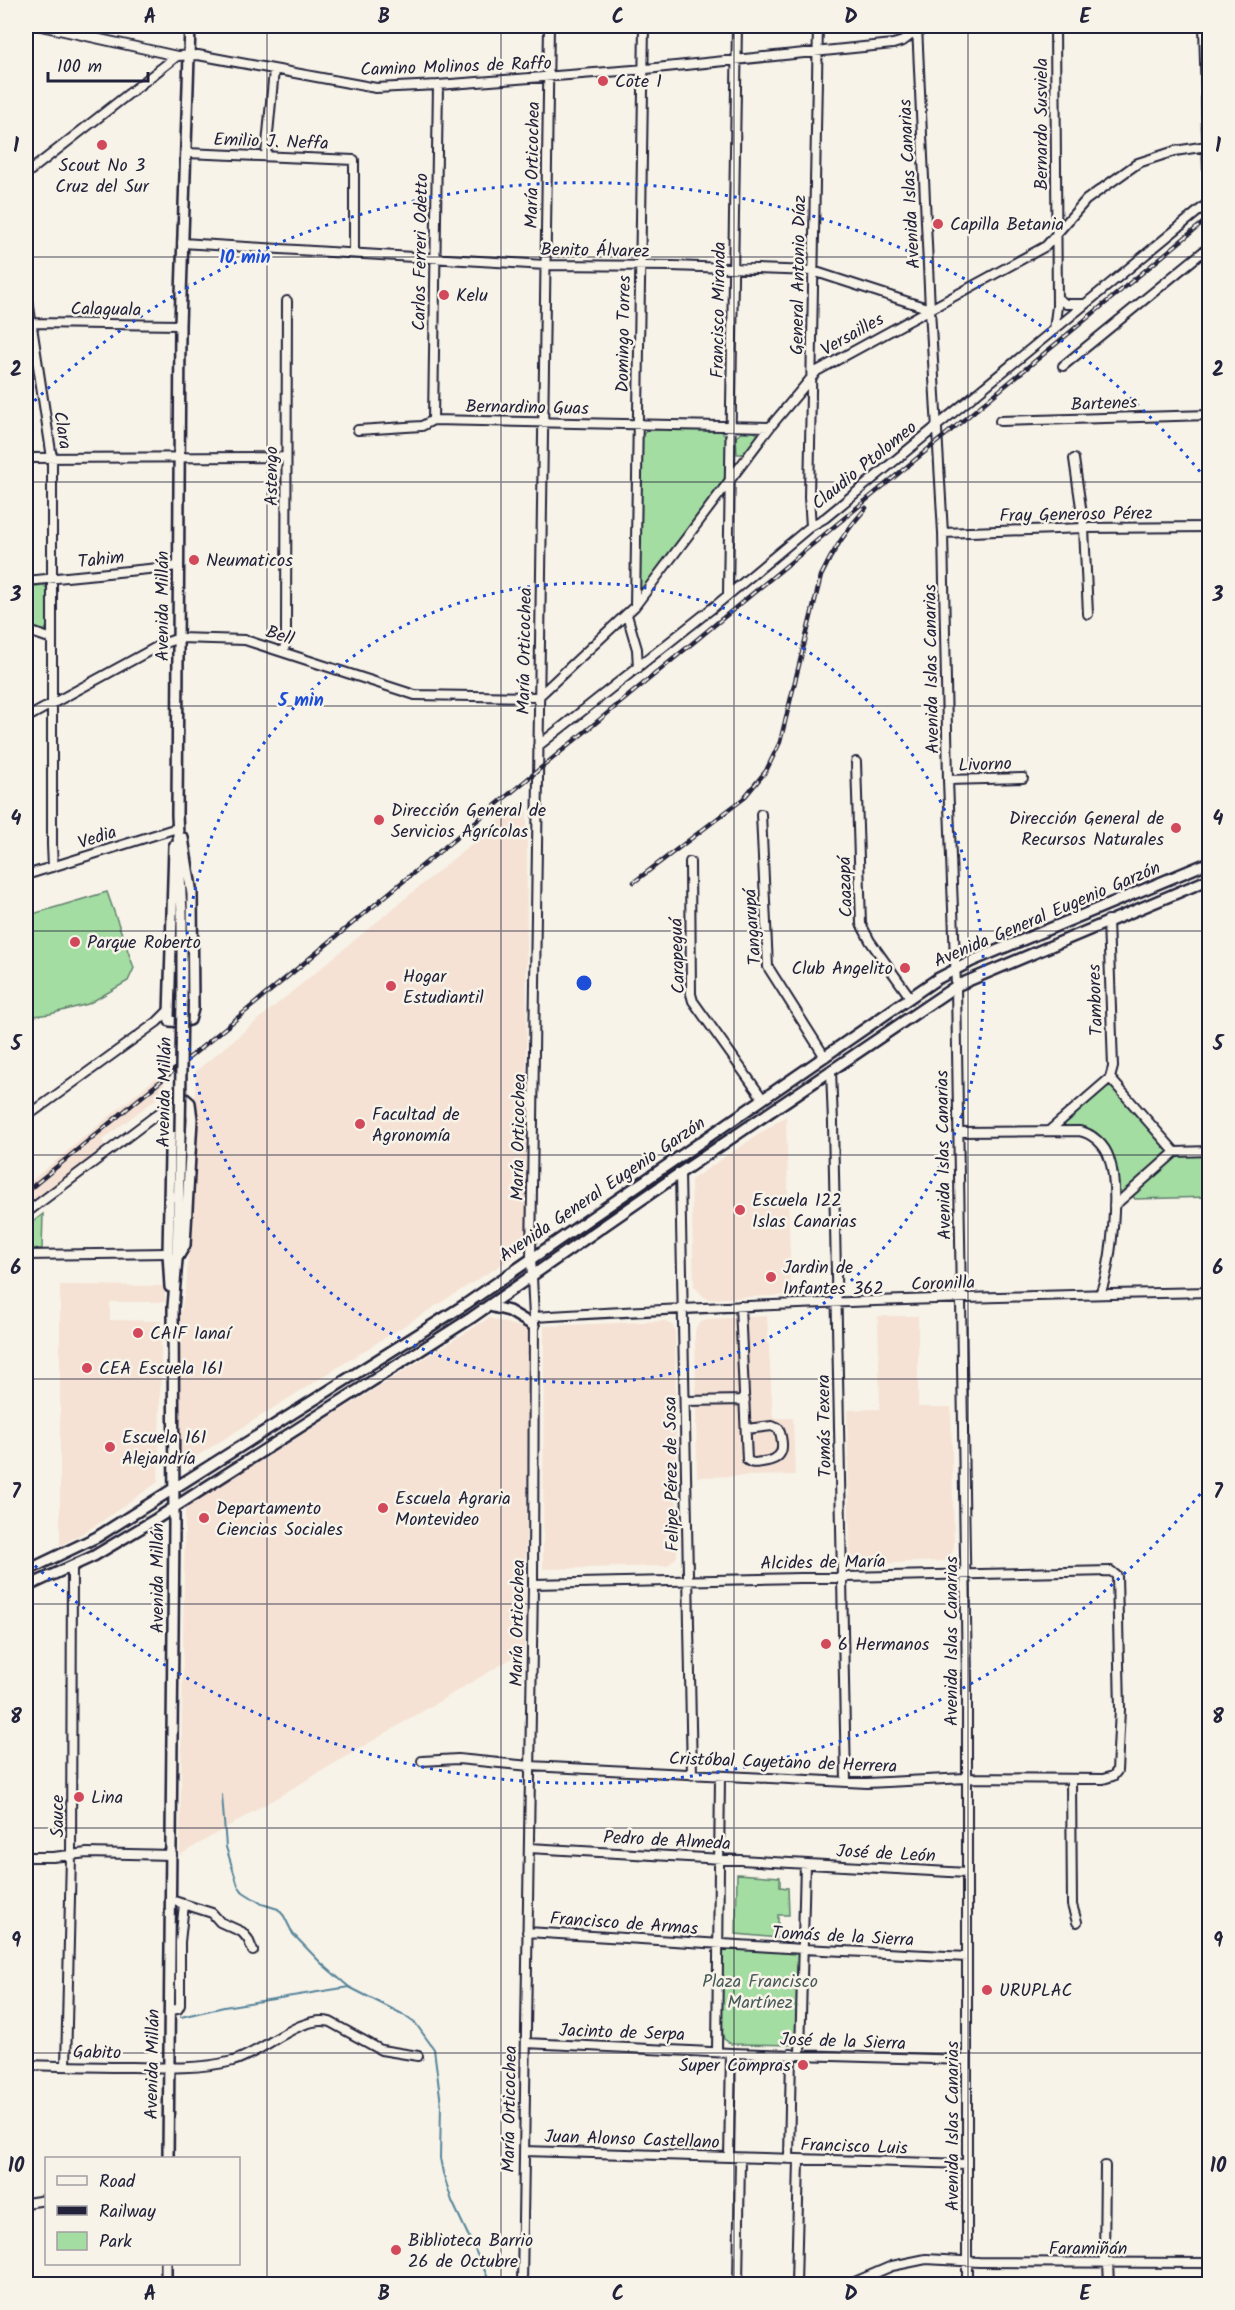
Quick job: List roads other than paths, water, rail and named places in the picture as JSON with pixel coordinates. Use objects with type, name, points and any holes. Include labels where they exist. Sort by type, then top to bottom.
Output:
[{"type":"main road","name":"Avenida Millán","points":[[168,2157],[172,1855],[173,1307],[177,1260],[182,1000],[182,914],[177,830],[180,325],[190,26]]},
{"type":"main road","points":[[177,815],[192,894],[194,1009],[187,1022],[170,1022],[169,1010],[173,850],[177,830]]},
{"type":"main road","name":"Avenida General Eugenio Garzón","points":[[26,1571],[85,1544],[447,1316],[910,997],[955,969],[1209,862]]},
{"type":"main road","name":"Avenida General Eugenio Garzón","points":[[26,1587],[108,1548],[174,1508],[489,1306],[956,986],[1209,879]]},
{"type":"main road","points":[[173,1307],[168,1253],[171,1104],[179,1097],[187,1099],[190,1103],[192,1119],[185,1245],[177,1260]]},
{"type":"main road","points":[[489,1306],[534,1321]]},
{"type":"main road","points":[[166,2265],[166,2284]]},
{"type":"street","name":"Camino Molinos de Raffo","points":[[41,26],[177,56],[189,55],[376,88],[643,70],[818,53],[893,44],[903,41],[919,27]]},
{"type":"street","name":"María Orticochea","points":[[522,2284],[533,1584],[534,1321],[531,1257],[549,26]]},
{"type":"street","name":"Domingo Torres","points":[[635,606],[644,26]]},
{"type":"street","name":"Francisco Miranda","points":[[729,594],[737,26]]},
{"type":"street","name":"General Antonio Díaz","points":[[811,526],[809,497],[818,26]]},
{"type":"street","name":"Bernardo Susviela","points":[[1054,330],[1057,298],[1055,26]]},
{"type":"street","name":"Avenida Islas Canarias","points":[[919,27],[930,309],[943,533],[948,687],[948,780],[956,986],[965,1574],[968,2284]]},
{"type":"street","points":[[1063,366],[1209,245],[1206,28]]},
{"type":"street","points":[[26,174],[177,56]]},
{"type":"street","points":[[266,155],[274,70]]},
{"type":"street","name":"Carlos Ferreri Odetto","points":[[433,420],[438,85]]},
{"type":"street","name":"Versailles","points":[[538,697],[635,606],[811,377],[829,363],[1046,246],[1086,200],[1124,171],[1138,163],[1175,150],[1207,146]]},
{"type":"street","name":"Emilio J. Neffa","points":[[186,153],[354,160],[354,252]]},
{"type":"street","name":"Claudio Ptolomeo","points":[[538,746],[653,656],[811,526],[825,518],[1207,204]]},
{"type":"street","name":"Benito Álvarez","points":[[182,243],[545,265],[813,271],[930,309]]},
{"type":"street","name":"Clara","points":[[26,287],[52,458],[53,867]]},
{"type":"street","points":[[1057,298],[1074,306],[1086,304]]},
{"type":"street","name":"Astengo","points":[[284,652],[286,633],[287,301]]},
{"type":"street","name":"Calaguala","points":[[31,323],[180,325]]},
{"type":"street","name":"Bartenes","points":[[1000,421],[1209,415]]},
{"type":"street","name":"Bernardino Guas","points":[[358,430],[422,426],[433,420],[637,423],[770,428]]},
{"type":"street","points":[[26,458],[286,457]]},
{"type":"street","points":[[1074,459],[1084,528],[1088,614]]},
{"type":"street","name":"Fray Generoso Pérez","points":[[943,533],[1084,528],[1209,527]]},
{"type":"street","name":"Tahim","points":[[26,581],[179,566]]},
{"type":"street","points":[[627,615],[637,649],[638,668]]},
{"type":"street","points":[[26,630],[52,639]]},
{"type":"street","name":"Bell","points":[[26,718],[162,644],[179,638],[239,639],[415,695],[538,697]]},
{"type":"street","points":[[637,649],[653,656]]},
{"type":"street","name":"Caazapá","points":[[856,762],[863,930],[910,997]]},
{"type":"street","name":"Livorno","points":[[948,780],[1023,778]]},
{"type":"street","name":"Tangarupá","points":[[760,814],[768,967],[825,1057]]},
{"type":"street","name":"Vedia","points":[[26,875],[177,830]]},
{"type":"street","name":"Carapeguá","points":[[690,862],[691,994],[693,1001],[763,1099]]},
{"type":"street","name":"Tambores","points":[[1108,920],[1113,1067],[1110,1078]]},
{"type":"street","points":[[26,1117],[157,1022],[169,1010]]},
{"type":"street","points":[[157,1022],[170,1022]]},
{"type":"street","name":"Tomás Texera","points":[[831,1070],[846,1781]]},
{"type":"street","points":[[1050,1130],[1110,1078],[1175,1152]]},
{"type":"street","points":[[26,1213],[171,1104]]},
{"type":"street","points":[[958,1132],[1050,1130],[1089,1133],[1106,1152],[1111,1165],[1114,1206],[1110,1262],[1100,1294]]},
{"type":"street","points":[[1114,1206],[1175,1152],[1209,1151]]},
{"type":"street","name":"Felipe Pérez de Sosa","points":[[680,1173],[692,1775]]},
{"type":"street","points":[[26,1255],[168,1253]]},
{"type":"street","name":"Coronilla","points":[[534,1321],[683,1308],[1209,1292]]},
{"type":"street","points":[[740,1306],[747,1460],[751,1463],[771,1461],[778,1457],[782,1449],[778,1429],[772,1425],[746,1429]]},
{"type":"street","points":[[685,1401],[744,1400]]},
{"type":"street","name":"Sauce","points":[[66,2066],[71,1856],[72,1566]]},
{"type":"street","name":"Alcides de María","points":[[533,1584],[1114,1572]]},
{"type":"street","name":"Cristóbal Cayetano de Herrera","points":[[423,1761],[458,1759],[530,1766],[867,1783],[966,1778],[1071,1780],[1109,1778],[1116,1774],[1118,1767],[1119,1651],[1117,1576],[1114,1572]]},
{"type":"street","points":[[717,2051],[720,1777]]},
{"type":"street","points":[[1071,1780],[1072,1905],[1077,1922]]},
{"type":"street","name":"Pedro de Almeda","points":[[529,1848],[805,1864]]},
{"type":"street","points":[[26,1857],[71,1856],[87,1852],[172,1855]]},
{"type":"street","points":[[800,2054],[805,1864]]},
{"type":"street","name":"José de León","points":[[805,1864],[967,1873]]},
{"type":"street","points":[[171,1900],[212,1913],[220,1922],[242,1932],[253,1951]]},
{"type":"street","points":[[169,2010],[178,2009],[180,2005],[180,1942],[184,1904]]},
{"type":"street","name":"Francisco de Armas","points":[[527,1932],[718,1944]]},
{"type":"street","name":"Tomás de la Sierra","points":[[718,1944],[967,1957]]},
{"type":"street","name":"Gabito","points":[[26,2065],[169,2068],[237,2060],[298,2028],[321,2020],[330,2022],[381,2050],[418,2056]]},
{"type":"street","name":"Jacinto de Serpa","points":[[526,2043],[717,2051]]},
{"type":"street","name":"José de la Sierra","points":[[717,2051],[967,2060]]},
{"type":"street","points":[[729,2157],[731,2053]]},
{"type":"street","points":[[789,2159],[791,2054]]},
{"type":"street","name":"Juan Alonso Castellano","points":[[524,2151],[740,2158]]},
{"type":"street","points":[[738,2284],[740,2158]]},
{"type":"street","name":"Francisco Luis","points":[[740,2158],[967,2164]]},
{"type":"street","points":[[796,2284],[799,2160]]},
{"type":"street","points":[[1105,2166],[1108,2284]]},
{"type":"street","points":[[26,2203],[45,2200]]},
{"type":"street","name":"Faramiñán","points":[[850,2284],[885,2268],[926,2259],[979,2262],[1209,2263]]},
{"type":"waterway","points":[[222,1795],[226,1847],[238,1886],[243,1892],[262,1904],[278,1909],[293,1934],[322,1964],[349,1987],[402,2014],[416,2024],[434,2049],[441,2104],[440,2158],[443,2173],[452,2201],[491,2284]]},
{"type":"waterway","points":[[181,2017],[224,2007],[349,1987]]},
{"type":"railway","points":[[26,1192],[1210,217]]},
{"type":"railway","points":[[634,882],[743,799],[766,771],[780,742],[821,576],[841,540],[866,508]]},
{"type":"place","name":"Cote 1","points":[[603,81]]},
{"type":"place","name":"Scout No 3 Cruz del Sur","points":[[102,145]]},
{"type":"place","name":"Capilla Betania","points":[[938,224]]},
{"type":"place","name":"Kelu","points":[[444,295]]},
{"type":"place","name":"Neumaticos","points":[[194,560]]},
{"type":"place","name":"Dirección General de Servicios Agrícolas","points":[[379,820]]},
{"type":"place","name":"Dirección General de Recursos Naturales","points":[[1176,828]]},
{"type":"place","name":"Parque Roberto","points":[[75,942]]},
{"type":"place","name":"Club Angelito","points":[[905,968]]},
{"type":"place","name":"Hogar Estudiantil","points":[[391,986]]},
{"type":"place","name":"Facultad de Agronomía","points":[[360,1124]]},
{"type":"place","name":"Escuela 122 Islas Canarias","points":[[740,1210]]},
{"type":"place","name":"Jardin de Infantes 362","points":[[771,1277]]},
{"type":"place","name":"CAIF Ianaí","points":[[138,1333]]},
{"type":"place","name":"CEA Escuela 161","points":[[87,1368]]},
{"type":"place","name":"Escuela 161 Alejandría","points":[[110,1447]]},
{"type":"place","name":"Escuela Agraria Montevideo","points":[[383,1508]]},
{"type":"place","name":"Departamento Ciencias Sociales","points":[[204,1518]]},
{"type":"place","name":"6 Hermanos","points":[[826,1644]]},
{"type":"place","name":"Lina","points":[[79,1797]]},
{"type":"place","name":"URUPLAC","points":[[987,1990]]},
{"type":"place","name":"Super Compras","points":[[803,2065]]},
{"type":"place","name":"Biblioteca Barrio 26 de Octubre","points":[[396,2250]]},
{"type":"park label","name":"Plaza Francisco Martínez","points":[[760,1991]]}]
